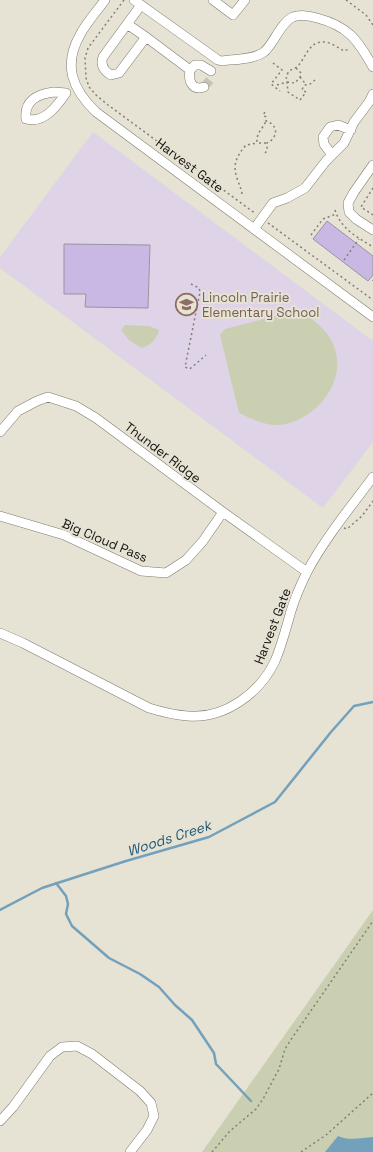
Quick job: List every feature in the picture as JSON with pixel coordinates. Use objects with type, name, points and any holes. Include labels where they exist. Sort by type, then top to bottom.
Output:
[{"type":"street","name":"Harvest Gate","points":[[105,0],[80,34],[74,48],[70,65],[77,88],[85,102],[96,112],[373,317]]},
{"type":"street","points":[[213,0],[233,16],[245,0]]},
{"type":"street","points":[[146,38],[119,73],[111,75],[102,66],[102,57],[127,24],[137,2],[218,60],[222,61],[255,56],[264,52],[282,27],[292,17],[307,15],[331,21],[347,30],[363,48],[373,67]]},
{"type":"street","points":[[127,24],[190,70]]},
{"type":"street","points":[[208,80],[201,66],[195,65],[190,70],[190,83],[194,88],[200,89],[208,80],[218,60]]},
{"type":"street","points":[[66,93],[77,88]]},
{"type":"street","points":[[254,229],[273,203],[287,198],[305,188],[326,161],[344,143],[354,122],[373,94]]},
{"type":"street","points":[[332,155],[324,144],[323,137],[330,127],[338,125],[351,130]]},
{"type":"street","points":[[373,165],[348,203],[349,212],[356,219],[373,230]]},
{"type":"street","name":"Thunder Ridge","points":[[0,432],[18,411],[48,397],[76,406],[96,418],[307,572]]},
{"type":"street","name":"Harvest Gate","points":[[0,633],[23,643],[149,708],[189,717],[222,711],[245,698],[258,687],[267,676],[275,660],[291,609],[307,572],[327,539],[373,477]]},
{"type":"street","name":"Big Cloud Pass","points":[[0,516],[64,535],[141,571],[166,573],[186,560],[203,541],[223,512]]},
{"type":"street","points":[[0,1121],[13,1107],[50,1056],[62,1047],[77,1046],[92,1054],[140,1091],[151,1102],[154,1116],[147,1130],[130,1152]]},
{"type":"path","points":[[124,0],[94,40],[88,51],[85,68],[89,87],[96,95],[373,300]]},
{"type":"path","points":[[346,0],[366,15],[373,25]]},
{"type":"path","points":[[300,77],[304,82],[302,90],[306,92],[300,100],[288,92],[286,79],[289,71],[296,68],[310,48],[315,44],[326,42],[344,51],[349,49]]},
{"type":"path","points":[[82,49],[88,51]]},
{"type":"path","points":[[273,63],[282,70],[272,84],[280,91]]},
{"type":"path","points":[[277,85],[287,82],[295,83],[300,77],[301,72],[296,68]]},
{"type":"path","points":[[304,85],[313,83],[316,78]]},
{"type":"path","points":[[242,194],[235,172],[235,162],[237,157],[246,145],[267,143],[271,141],[276,133],[275,127],[266,121],[266,118],[263,115],[265,112]]},
{"type":"path","points":[[257,144],[257,135],[266,121]]},
{"type":"path","points":[[265,153],[267,150],[267,143]]},
{"type":"path","points":[[373,188],[361,207],[373,215]]},
{"type":"path","points":[[336,210],[339,220],[345,228],[373,247]]},
{"type":"path","points":[[311,235],[323,219],[337,214]]},
{"type":"path","points":[[355,235],[357,231]]},
{"type":"path","points":[[344,260],[360,238]]},
{"type":"path","points":[[191,284],[199,288],[200,292],[185,367],[189,369],[191,368],[206,355]]},
{"type":"path","points":[[347,530],[362,516],[373,501]]},
{"type":"path","points":[[212,1152],[230,1131],[256,1109],[263,1099],[279,1069],[285,1049],[373,921]]},
{"type":"path","points":[[301,1152],[326,1135],[373,1093]]},
{"type":"shaded area","name":"Lincoln Prairie Elementary School","points":[[93,132],[373,341],[373,442],[323,508],[0,268],[0,257]]},
{"type":"green space","points":[[298,310],[321,327],[328,335],[335,349],[337,364],[335,378],[329,392],[320,404],[308,414],[295,421],[280,425],[264,423],[239,413],[220,335],[225,329]]},
{"type":"green space","points":[[125,325],[149,326],[159,330],[153,342],[141,348],[129,340],[121,330]]},
{"type":"green space","points":[[373,910],[373,1152],[202,1152]]},
{"type":"water","points":[[338,1136],[351,1139],[373,1137],[373,1152],[325,1152]]},
{"type":"building","points":[[327,221],[373,256],[373,275],[368,281],[313,239]]},
{"type":"building","points":[[64,244],[150,245],[148,308],[85,307],[86,294],[64,294]]},
{"type":"waterway","name":"Woods Creek","points":[[0,910],[42,888],[126,861],[209,837],[275,802],[331,732],[354,706],[373,702]]},
{"type":"waterway","points":[[56,883],[66,896],[68,904],[66,914],[72,926],[109,958],[140,974],[159,987],[175,1005],[192,1020],[214,1053],[216,1064],[251,1101]]},
{"type":"tunnel","points":[[204,87],[210,80]]},
{"type":"place","name":"Lincoln Prairie Elementary School","points":[[186,304]]}]
